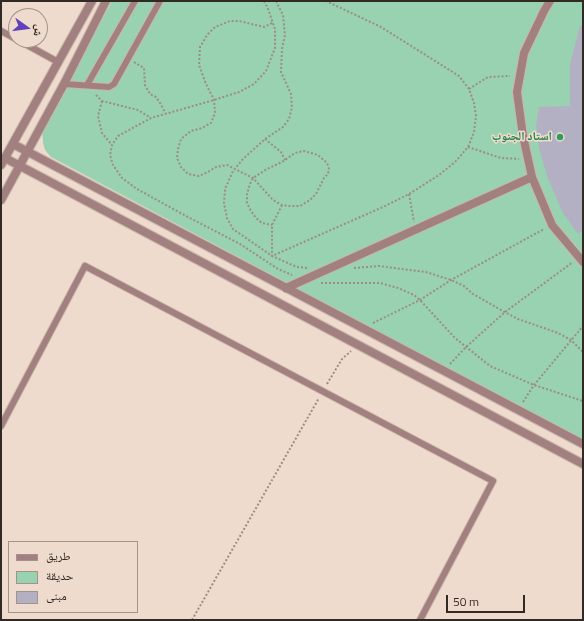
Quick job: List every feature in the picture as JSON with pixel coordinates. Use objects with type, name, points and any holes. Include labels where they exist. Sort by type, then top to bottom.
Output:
[{"type":"street","points":[[92,1],[3,162],[20,165],[583,464]]},
{"type":"street","points":[[1,200],[64,84],[106,1]]},
{"type":"street","points":[[550,1],[524,53],[518,92],[523,136],[532,177],[552,225],[581,260]]},
{"type":"street","points":[[13,144],[583,444]]},
{"type":"street","points":[[286,288],[532,177]]},
{"type":"lane","points":[[87,85],[135,1]]},
{"type":"lane","points":[[64,84],[109,87],[114,84],[160,1]]},
{"type":"lane","points":[[33,48],[58,62]]},
{"type":"lane","points":[[1,426],[85,266],[493,481],[420,620]]},
{"type":"path","points":[[264,1],[275,29],[275,48],[266,71],[254,84],[239,92],[151,118],[118,136],[112,145],[110,155],[113,165],[122,178],[127,182],[186,216],[240,244],[278,269],[304,279]]},
{"type":"path","points":[[276,1],[283,15],[285,35],[282,49],[281,72],[291,94],[292,107],[289,119],[283,127],[265,139],[235,168],[225,189],[224,203],[227,218],[233,229],[272,256],[297,267],[325,270]]},
{"type":"path","points":[[272,256],[409,194],[439,175],[455,162],[468,147],[474,132],[476,116],[474,103],[469,89],[459,76],[381,27],[326,1]]},
{"type":"path","points":[[272,225],[262,223],[250,211],[247,203],[247,194],[253,178],[295,153],[304,151],[323,159],[329,169],[316,194],[300,206],[282,206],[273,200],[253,178],[235,168],[224,164],[216,166],[199,176],[188,174],[181,167],[176,158],[181,139],[191,131],[202,128],[211,123],[215,113],[214,100],[199,65],[200,47],[207,35],[215,27],[230,21],[239,21],[264,27],[273,22]]},
{"type":"path","points":[[129,59],[144,68],[145,85],[150,94],[160,103],[166,114]]},
{"type":"path","points":[[469,89],[488,77],[504,75],[520,76]]},
{"type":"path","points":[[87,85],[102,101],[138,110],[151,118]]},
{"type":"path","points":[[102,101],[98,116],[102,133],[112,145]]},
{"type":"path","points":[[265,139],[281,152],[285,160]]},
{"type":"path","points":[[468,147],[501,158],[528,160]]},
{"type":"path","points":[[409,194],[415,229]]},
{"type":"path","points":[[272,256],[272,225],[282,206]]},
{"type":"path","points":[[367,330],[371,323],[420,300],[451,280],[552,225]]},
{"type":"path","points":[[444,371],[466,347],[505,312],[581,260]]},
{"type":"path","points":[[348,268],[379,266],[426,272],[451,280],[518,319],[558,333],[571,340],[583,352]]},
{"type":"path","points":[[320,282],[380,283],[398,288],[414,295],[455,338],[490,366],[534,385],[583,401]]},
{"type":"path","points":[[518,410],[534,385],[583,326]]},
{"type":"path","points":[[192,620],[342,359],[358,344]]},
{"type":"green space","points":[[112,1],[583,1],[583,441],[51,157],[45,150],[42,129]]},
{"type":"building","name":"استاد الجنوب","points":[[580,26],[583,26],[583,230],[578,234],[563,213],[548,179],[539,148],[536,125],[539,107],[570,106],[570,64]]},
{"type":"place","name":"استاد الجنوب","points":[[560,137]]}]
